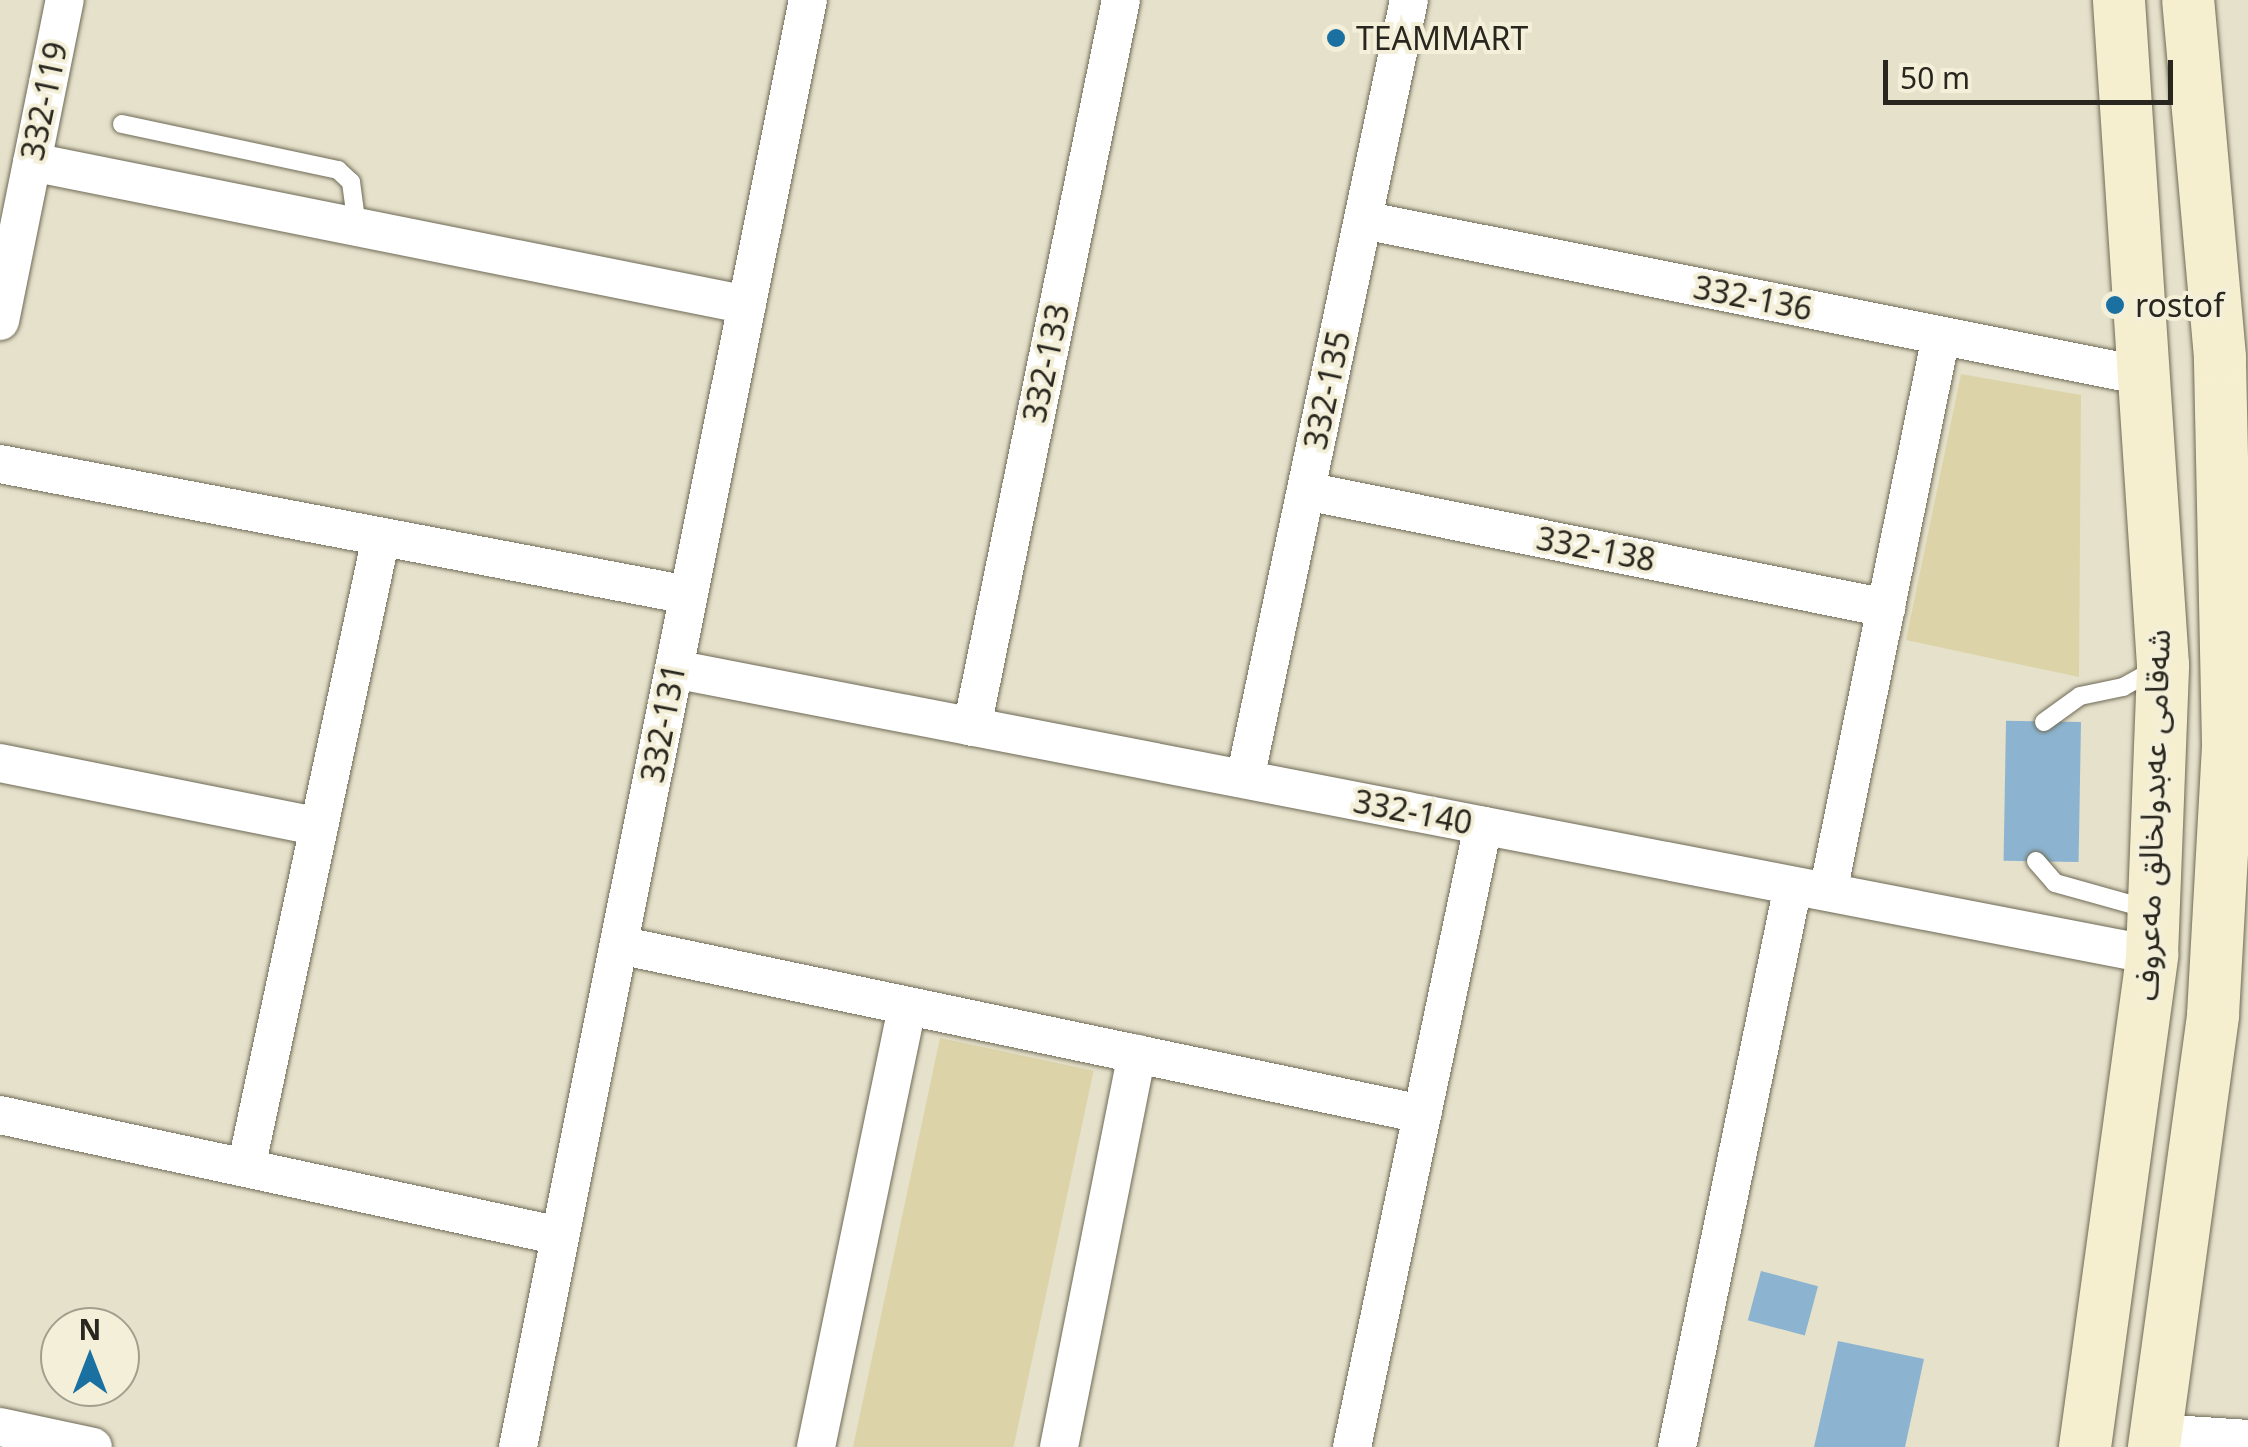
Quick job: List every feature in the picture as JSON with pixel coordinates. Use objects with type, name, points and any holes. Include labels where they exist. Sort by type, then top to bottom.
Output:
[{"type":"main road","name":"شەقامی عەبدولخالق مەعروف","points":[[2085,1447],[2153,933],[2163,666],[2119,0]]},
{"type":"main road","points":[[2155,1440],[2213,1014],[2228,744],[2220,357],[2188,0]]},
{"type":"street","name":"332-119","points":[[0,320],[65,0]]},
{"type":"street","name":"332-131","points":[[518,1447],[808,0]]},
{"type":"street","name":"332-133","points":[[972,726],[1120,0]]},
{"type":"street","name":"332-135","points":[[1245,779],[1409,0]]},
{"type":"street","points":[[32,162],[747,305]]},
{"type":"street","name":"332-136","points":[[1363,220],[2144,376]]},
{"type":"street","points":[[1677,1447],[1811,889],[1886,608],[1941,336]]},
{"type":"street","points":[[0,464],[688,595]]},
{"type":"street","name":"332-138","points":[[1306,491],[1886,608]]},
{"type":"street","points":[[246,1168],[381,537]]},
{"type":"street","name":"332-140","points":[[674,669],[1811,889],[2153,933]]},
{"type":"street","points":[[0,763],[319,827]]},
{"type":"street","points":[[1352,1447],[1483,826]]},
{"type":"street","points":[[618,945],[1422,1114]]},
{"type":"street","points":[[816,1447],[907,1006]]},
{"type":"street","points":[[1059,1447],[1137,1054]]},
{"type":"street","points":[[0,1115],[560,1236]]},
{"type":"street","points":[[0,1427],[93,1447]]},
{"type":"street","points":[[2155,1440],[2248,1439]]},
{"type":"lane","points":[[122,124],[338,170],[351,182],[357,227]]},
{"type":"lane","points":[[2044,722],[2080,696],[2123,687],[2163,666]]},
{"type":"lane","points":[[2036,861],[2055,884],[2153,933]]},
{"type":"shaded area","points":[[1961,374],[2081,395],[2079,677],[1906,640]]},
{"type":"shaded area","points":[[940,1038],[1094,1071],[1014,1447],[853,1447]]},
{"type":"building","points":[[2006,721],[2081,722],[2079,862],[2004,861]]},
{"type":"building","points":[[1761,1271],[1818,1286],[1805,1336],[1748,1320]]},
{"type":"building","points":[[1838,1341],[1924,1359],[1905,1447],[1814,1447]]},
{"type":"place","name":"TEAMMART","points":[[1336,38]]},
{"type":"place","name":"rostof","points":[[2115,305]]}]
